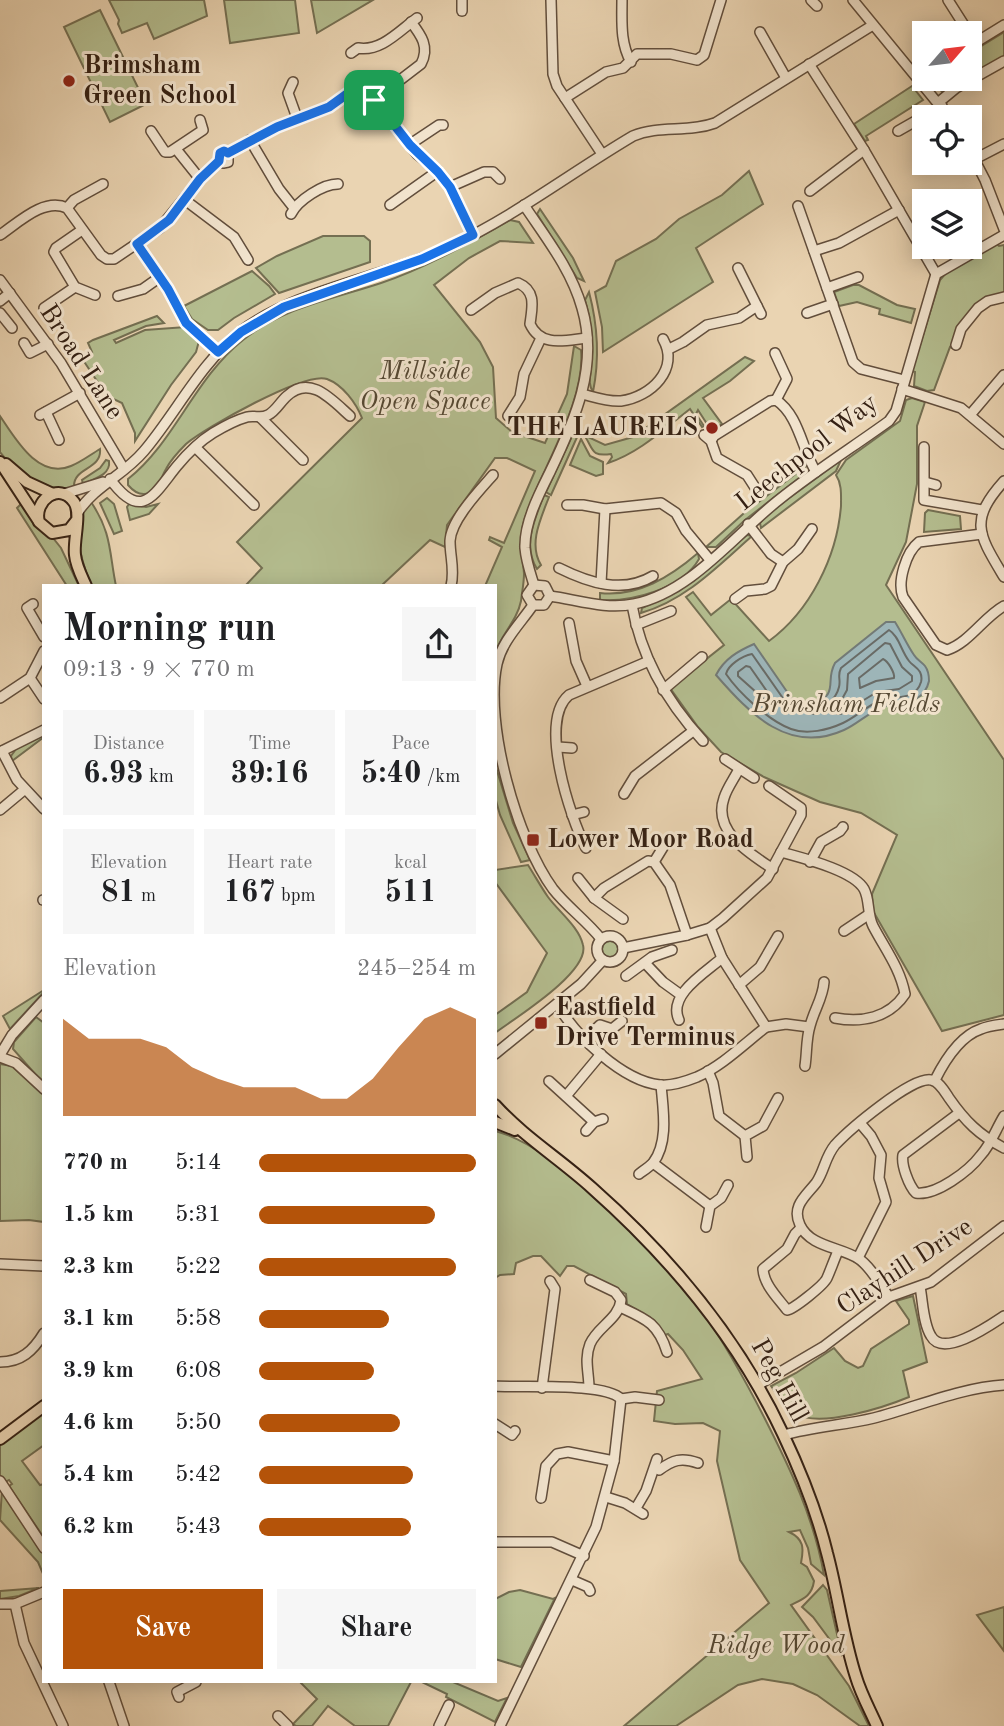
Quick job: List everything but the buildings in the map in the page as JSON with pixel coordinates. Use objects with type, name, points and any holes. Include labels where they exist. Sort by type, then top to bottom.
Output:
[{"type":"main road","points":[[0,460],[27,481],[74,501],[77,517],[75,556]]},
{"type":"main road","points":[[0,460],[39,522],[47,530],[57,534],[75,556],[85,584]]},
{"type":"main road","points":[[39,522],[39,504],[48,496],[59,494]]},
{"type":"main road","points":[[57,534],[69,530],[77,517]]},
{"type":"main road","points":[[497,1107],[521,1132]]},
{"type":"main road","points":[[497,1123],[521,1132]]},
{"type":"main road","name":"Peg Hill","points":[[521,1132],[589,1184],[669,1262],[716,1320],[758,1385],[784,1435],[819,1524],[853,1669],[877,1726]]},
{"type":"main road","points":[[0,1439],[42,1408]]},
{"type":"street","points":[[461,0],[462,11]]},
{"type":"street","points":[[551,0],[553,74],[565,98],[602,154]]},
{"type":"street","points":[[622,0],[622,29],[626,53],[631,62]]},
{"type":"street","points":[[565,98],[606,72],[623,68],[638,54],[671,54],[697,60],[704,55],[721,0]]},
{"type":"street","points":[[853,0],[940,104]]},
{"type":"street","points":[[948,0],[960,21]]},
{"type":"street","points":[[351,53],[358,48],[377,48],[414,20],[424,41],[424,58],[421,64],[374,100]]},
{"type":"street","points":[[982,34],[1004,24]]},
{"type":"street","points":[[77,517],[86,501],[144,452],[190,386],[218,352],[241,332],[284,307],[422,259],[473,235],[602,154],[644,131],[700,128],[715,122],[873,25]]},
{"type":"street","points":[[760,32],[786,78]]},
{"type":"street","points":[[898,131],[940,104],[956,88],[1004,61]]},
{"type":"street","points":[[809,64],[864,150],[936,274],[1004,235]]},
{"type":"street","points":[[293,82],[288,93],[297,118]]},
{"type":"street","points":[[0,235],[44,206],[56,204],[66,208],[101,256],[114,258],[160,228],[200,179],[219,161],[220,153],[228,153],[297,118],[329,107],[358,86],[366,89],[410,145],[450,187],[473,235]]},
{"type":"street","points":[[151,131],[165,152],[176,149],[203,130],[200,120]]},
{"type":"street","points":[[410,145],[443,125]]},
{"type":"street","points":[[250,140],[292,211],[321,188],[338,184]]},
{"type":"street","points":[[982,152],[1004,144]]},
{"type":"street","points":[[176,149],[200,179]]},
{"type":"street","points":[[810,191],[864,150]]},
{"type":"street","points":[[390,205],[438,172]]},
{"type":"street","points":[[450,187],[484,172],[493,172],[500,179]]},
{"type":"street","points":[[982,174],[1004,229]]},
{"type":"street","points":[[66,208],[74,200],[103,184]]},
{"type":"street","points":[[185,200],[234,237],[248,260]]},
{"type":"street","points":[[524,205],[573,282],[582,308],[588,360],[582,394],[530,518],[525,545],[534,584]]},
{"type":"street","points":[[798,206],[857,367],[954,404],[1004,444]]},
{"type":"street","points":[[814,251],[839,243],[899,210]]},
{"type":"street","points":[[82,230],[56,248],[54,253],[75,287],[95,295]]},
{"type":"street","points":[[137,244],[160,277],[186,323],[218,352]]},
{"type":"street","points":[[668,349],[707,326],[759,310],[738,268]]},
{"type":"street","name":"Leechpool Way","points":[[550,596],[597,605],[632,605],[665,593],[692,576],[748,524],[888,421],[896,411],[936,274]]},
{"type":"street","points":[[118,296],[144,289],[160,277]]},
{"type":"street","points":[[827,288],[858,277]]},
{"type":"street","name":"Broad Lane","points":[[0,280],[48,344],[124,469]]},
{"type":"street","points":[[471,310],[495,293],[513,285],[523,285],[533,301],[530,324],[541,338],[550,341],[587,338]]},
{"type":"street","points":[[44,308],[75,287]]},
{"type":"street","points":[[0,301],[10,293]]},
{"type":"street","points":[[956,345],[961,329],[978,308],[988,301],[1004,297]]},
{"type":"street","points":[[807,313],[833,304]]},
{"type":"street","points":[[0,313],[12,328]]},
{"type":"street","points":[[508,416],[520,397],[524,374],[541,338]]},
{"type":"street","points":[[582,394],[621,401],[640,394],[658,382],[668,367],[668,349],[663,339]]},
{"type":"street","points":[[24,343],[30,354],[35,356],[48,344]]},
{"type":"street","points":[[756,489],[747,475],[717,458],[707,438],[776,400],[787,379],[775,353]]},
{"type":"street","points":[[970,415],[1004,374]]},
{"type":"street","points":[[261,418],[269,415],[295,389],[305,387],[314,387],[324,393],[350,416]]},
{"type":"street","points":[[60,440],[43,414],[80,393]]},
{"type":"street","points":[[776,400],[791,416],[816,472]]},
{"type":"street","points":[[109,480],[125,496],[146,501],[152,498],[176,467],[211,434],[244,417],[253,416],[261,418],[303,460]]},
{"type":"street","points":[[196,447],[254,505]]},
{"type":"street","points":[[924,447],[924,500],[982,510]]},
{"type":"street","points":[[451,584],[454,573],[450,545],[452,532],[493,475]]},
{"type":"street","points":[[59,494],[109,480]]},
{"type":"street","points":[[1004,481],[982,510],[982,534],[1004,578]]},
{"type":"street","points":[[925,482],[936,485]]},
{"type":"street","points":[[567,505],[605,509],[651,503],[669,507],[710,560]]},
{"type":"street","points":[[601,583],[605,509]]},
{"type":"street","points":[[748,524],[771,554],[783,562]]},
{"type":"street","points":[[735,599],[746,590],[771,586],[783,562],[798,549],[812,529]]},
{"type":"street","points":[[982,534],[919,542],[912,549],[900,583],[902,597],[936,645],[947,650],[957,646],[1004,606]]},
{"type":"street","points":[[559,568],[585,581],[626,586],[653,576]]},
{"type":"street","points":[[533,605],[544,605],[550,596],[545,586],[534,584]]},
{"type":"street","points":[[533,605],[527,594],[534,584]]},
{"type":"street","points":[[33,604],[27,608],[42,634]]},
{"type":"street","points":[[497,665],[506,642],[533,605]]},
{"type":"street","points":[[632,605],[649,662],[663,690],[703,741]]},
{"type":"street","points":[[636,625],[671,611]]},
{"type":"street","points":[[569,623],[576,662],[587,686]]},
{"type":"street","points":[[0,698],[30,678],[42,655]]},
{"type":"street","points":[[663,690],[702,657]]},
{"type":"street","points":[[586,848],[560,777],[559,708],[563,700],[587,686],[649,662]]},
{"type":"street","points":[[30,678],[42,696]]},
{"type":"street","points":[[497,730],[498,753],[521,827],[545,877],[554,891],[601,939]]},
{"type":"street","points":[[42,731],[1,752],[24,790],[42,807]]},
{"type":"street","points":[[624,794],[635,776],[693,731]]},
{"type":"street","points":[[558,747],[572,748]]},
{"type":"street","points":[[725,760],[754,778]]},
{"type":"street","points":[[739,769],[724,798],[723,818],[735,841],[773,869]]},
{"type":"street","points":[[623,948],[710,928],[768,878],[801,815],[801,808],[769,786]]},
{"type":"street","points":[[0,810],[24,790]]},
{"type":"street","points":[[572,815],[584,812]]},
{"type":"street","points":[[810,862],[821,842],[843,827]]},
{"type":"street","points":[[654,862],[665,844]]},
{"type":"street","points":[[781,852],[855,879],[864,889],[868,915],[898,969],[905,994],[902,999],[871,1020],[854,1022],[835,1018]]},
{"type":"street","points":[[594,898],[604,888],[648,861],[654,862],[670,884],[687,935]]},
{"type":"street","points":[[578,878],[594,898],[623,919]]},
{"type":"street","points":[[844,931],[868,915]]},
{"type":"street","points":[[710,928],[722,958],[766,1027]]},
{"type":"street","points":[[498,1053],[587,979],[603,960],[617,960],[623,948],[620,939],[606,936],[601,939],[597,947],[603,960]]},
{"type":"street","points":[[739,985],[760,967],[778,936]]},
{"type":"street","points":[[626,976],[652,957],[672,950]]},
{"type":"street","points":[[680,1020],[677,1009],[681,995],[722,958]]},
{"type":"street","points":[[645,963],[663,982],[681,995]]},
{"type":"street","points":[[805,1066],[809,1027],[823,995],[824,982]]},
{"type":"street","points":[[42,1001],[12,1035],[0,1056],[16,1063],[42,1087]]},
{"type":"street","points":[[557,1004],[601,1054],[623,1070],[661,1085],[678,1083],[708,1072],[766,1027],[786,1024],[809,1027]]},
{"type":"street","points":[[585,1038],[597,1027],[612,1029],[622,1021]]},
{"type":"street","points":[[934,1080],[942,1065],[966,1038],[979,1029],[1004,1024]]},
{"type":"street","points":[[566,1096],[601,1054]]},
{"type":"street","points":[[708,1072],[713,1083],[719,1116],[745,1136],[747,1157]]},
{"type":"street","points":[[889,1297],[858,1258],[809,1236],[801,1228],[797,1218],[802,1199],[817,1182],[824,1162],[834,1146],[907,1088],[921,1080],[934,1080]]},
{"type":"street","points":[[934,1080],[977,1132],[1004,1148]]},
{"type":"street","points":[[549,1081],[598,1121],[586,1131]]},
{"type":"street","points":[[639,1174],[653,1163],[661,1145],[664,1127],[661,1085]]},
{"type":"street","points":[[745,1136],[763,1126],[778,1098]]},
{"type":"street","points":[[959,1112],[903,1155],[903,1165],[916,1193],[933,1192],[953,1180],[982,1154],[1004,1116]]},
{"type":"street","points":[[858,1258],[886,1202],[879,1178],[881,1155],[860,1123]]},
{"type":"street","points":[[653,1163],[710,1206]]},
{"type":"street","points":[[706,1227],[710,1206],[720,1198],[728,1185]]},
{"type":"street","name":"Clayhill Drive","points":[[758,1385],[823,1348],[889,1297],[920,1287],[940,1275],[1004,1226]]},
{"type":"street","points":[[801,1228],[794,1234],[788,1249],[764,1269],[768,1286],[787,1310],[797,1306],[822,1285],[838,1251]]},
{"type":"street","points":[[0,1264],[42,1266]]},
{"type":"street","points":[[590,1280],[618,1295],[620,1307]]},
{"type":"street","points":[[542,1388],[555,1289],[550,1281]]},
{"type":"street","points":[[920,1287],[929,1334],[935,1342],[942,1345],[981,1331],[1004,1316]]},
{"type":"street","points":[[620,1307],[653,1324],[662,1337],[667,1352]]},
{"type":"street","points":[[589,1388],[587,1356],[590,1342],[620,1307]]},
{"type":"street","points":[[0,1362],[14,1361],[28,1354],[42,1336]]},
{"type":"street","points":[[784,1435],[874,1418],[983,1386],[1004,1385]]},
{"type":"street","points":[[497,1386],[589,1388],[610,1392],[621,1399],[635,1397],[659,1400]]},
{"type":"street","points":[[500,1726],[584,1556],[606,1497],[614,1461],[621,1399]]},
{"type":"street","points":[[497,1425],[512,1435],[515,1431]]},
{"type":"street","points":[[544,1495],[548,1462],[557,1454],[568,1452],[614,1461]]},
{"type":"street","points":[[606,1497],[639,1511],[658,1467],[677,1460],[687,1459],[698,1463]]},
{"type":"street","points":[[3,1484],[42,1545]]},
{"type":"street","points":[[497,1542],[552,1542],[584,1556]]},
{"type":"street","points":[[572,1580],[588,1587],[590,1591]]},
{"type":"street","points":[[0,1604],[15,1604],[42,1593]]},
{"type":"street","points":[[15,1604],[24,1643],[42,1681]]},
{"type":"street","points":[[43,1683],[63,1726]]},
{"type":"street","points":[[109,1683],[124,1726]]},
{"type":"street","points":[[179,1697],[177,1692],[194,1683]]},
{"type":"street","points":[[437,1723],[449,1705]]},
{"type":"street","points":[[278,1716],[288,1726]]},
{"type":"green space","points":[[109,0],[204,0],[207,16],[154,39],[147,23],[122,33]]},
{"type":"green space","points":[[224,0],[295,0],[299,33],[230,43]]},
{"type":"green space","points":[[311,0],[373,0],[317,33]]},
{"type":"green space","points":[[100,10],[146,104],[110,122],[64,27]]},
{"type":"green space","points":[[1004,32],[1004,60],[982,71],[982,46]]},
{"type":"green space","points":[[912,86],[912,91],[916,91],[923,100],[866,136],[868,140],[865,141],[854,124]]},
{"type":"green space","points":[[749,171],[763,204],[696,248],[713,282],[603,352],[602,327],[595,292],[606,286],[616,261],[656,239],[679,219],[722,195]]},
{"type":"green space","points":[[540,209],[573,258],[584,281],[577,278],[537,214]]},
{"type":"green space","name":"Millside Open Space","points":[[510,220],[519,222],[533,243],[500,241],[469,258],[434,285],[480,342],[493,367],[496,418],[512,432],[545,443],[567,394],[574,346],[581,350],[581,370],[569,414],[524,521],[521,601],[497,648],[497,584],[486,584],[502,547],[489,540],[490,537],[504,543],[535,471],[507,458],[495,458],[447,525],[445,547],[430,540],[383,584],[247,584],[262,568],[237,542],[362,418],[348,395],[327,379],[298,384],[255,402],[197,436],[175,456],[151,492],[138,493],[128,485],[128,479],[159,447],[211,373],[243,340],[275,319],[309,305],[381,283],[447,255]]},
{"type":"green space","points":[[323,236],[364,236],[370,241],[370,262],[279,293],[256,268],[277,256]]},
{"type":"green space","points":[[997,244],[1004,245],[1004,294],[990,298],[952,348],[950,347],[934,390],[927,391],[914,386],[915,372],[912,371],[940,280],[946,273],[971,259],[982,259],[982,253]]},
{"type":"green space","points":[[252,271],[275,294],[218,330],[208,330],[192,319],[184,306]]},
{"type":"green space","points":[[859,285],[897,305],[915,309],[911,323],[879,314],[880,309],[857,302],[839,306],[834,292]]},
{"type":"green space","points":[[589,292],[597,342],[593,392],[590,386],[592,334],[585,300]]},
{"type":"green space","points":[[157,316],[164,323],[146,326],[114,340],[116,343],[145,330],[186,327],[199,341],[196,352],[135,441],[135,433],[122,403],[107,396],[81,357],[92,352],[88,343],[93,340]]},
{"type":"green space","points":[[745,357],[754,361],[703,398],[722,424],[715,428],[713,425],[709,427],[698,410],[696,414],[704,426],[702,427],[690,409],[641,447],[608,463],[611,454],[596,453],[584,435],[605,445],[633,437]]},
{"type":"green space","name":"Brinsham Fields","points":[[912,398],[925,402],[917,426],[917,484],[906,542],[886,585],[1004,760],[1004,1015],[942,1031],[873,911],[872,894],[897,835],[861,813],[820,802],[764,777],[721,752],[698,727],[670,688],[724,645],[686,597],[693,592],[711,615],[731,599],[769,641],[797,614],[819,581],[834,544],[841,506],[840,486],[836,475],[846,460],[900,421],[906,400]]},
{"type":"green space","points":[[0,416],[20,445],[38,462],[48,467],[59,469],[71,466],[100,449],[97,461],[78,476],[74,487],[51,490],[38,485],[23,475],[0,452]]},
{"type":"green space","points":[[574,432],[578,435],[551,495],[546,492]]},
{"type":"green space","points":[[581,439],[590,456],[603,462],[603,474],[596,476],[570,465]]},
{"type":"green space","points":[[106,460],[109,461],[109,466],[105,473],[83,484],[82,480],[100,468]]},
{"type":"green space","points":[[841,460],[836,471],[761,528],[760,523],[766,515]]},
{"type":"green space","points":[[806,466],[803,475],[745,520],[716,547],[706,547],[743,514]]},
{"type":"green space","points":[[544,495],[549,497],[537,531],[537,557],[541,565],[537,569],[530,551],[530,541]]},
{"type":"green space","points":[[107,498],[114,504],[122,531],[114,534],[100,503]]},
{"type":"green space","points":[[91,502],[103,523],[116,584],[91,584],[79,542],[81,515]]},
{"type":"green space","points":[[129,504],[146,507],[158,504],[149,514],[130,520],[127,507]]},
{"type":"green space","points":[[26,505],[43,533],[53,538],[61,548],[78,584],[66,584],[17,508]]},
{"type":"green space","points":[[928,510],[960,516],[961,529],[924,532],[925,513]]},
{"type":"green space","points":[[747,535],[752,536],[701,581],[673,600],[641,613],[642,608],[679,591]]},
{"type":"green space","points":[[698,553],[699,559],[691,569],[669,586],[627,599],[600,600],[600,593],[627,592],[653,584]]},
{"type":"green space","points":[[42,736],[12,761],[11,756],[16,749]]},
{"type":"green space","points":[[497,771],[513,823],[530,860],[521,862],[497,804]]},
{"type":"green space","points":[[528,865],[548,897],[577,932],[583,945],[582,956],[564,981],[497,1032],[497,1014],[527,992],[547,953],[497,885],[497,870]]},
{"type":"green space","points":[[607,941],[613,941],[618,949],[616,955],[607,957],[602,952],[602,946]]},
{"type":"green space","points":[[42,991],[10,1029],[3,1016]]},
{"type":"green space","points":[[36,1017],[42,1022],[42,1082],[13,1049],[14,1042]]},
{"type":"green space","points":[[0,1064],[12,1066],[42,1093],[42,1222],[0,1221]]},
{"type":"green space","name":"Ridge Wood","points":[[497,1132],[536,1150],[596,1199],[665,1266],[702,1311],[719,1337],[783,1455],[800,1494],[820,1554],[824,1575],[811,1564],[800,1530],[789,1532],[800,1541],[801,1563],[807,1567],[814,1581],[809,1594],[791,1605],[849,1686],[869,1726],[860,1726],[817,1695],[793,1684],[762,1679],[738,1685],[676,1726],[624,1726],[769,1603],[740,1560],[717,1461],[720,1431],[703,1423],[675,1424],[654,1421],[657,1391],[702,1379],[683,1350],[668,1334],[665,1335],[654,1320],[627,1304],[626,1294],[574,1266],[567,1266],[560,1276],[541,1256],[533,1256],[516,1263],[514,1274],[497,1277]]},
{"type":"green space","points":[[913,1296],[927,1362],[903,1371],[909,1397],[853,1414],[821,1419],[796,1414],[782,1402],[771,1386],[834,1348],[845,1361],[858,1368],[863,1366],[871,1349],[909,1324],[896,1301]]},
{"type":"green space","points":[[42,1414],[42,1446],[22,1461],[42,1484],[42,1535],[9,1486],[12,1484],[9,1480],[0,1485],[0,1445]]},
{"type":"green space","points":[[2,1490],[42,1551],[42,1571],[38,1562],[0,1520]]},
{"type":"green space","points":[[823,1585],[827,1590],[842,1656],[813,1617],[802,1607]]},
{"type":"green space","points":[[39,1588],[19,1596],[0,1599],[0,1591]]},
{"type":"green space","points":[[520,1590],[555,1598],[521,1667],[497,1660],[497,1598]]},
{"type":"green space","points":[[1004,1607],[1004,1651],[977,1615]]},
{"type":"green space","points":[[301,1683],[410,1683],[388,1726],[355,1726],[328,1706],[312,1726],[293,1724],[317,1699]]},
{"type":"green space","points":[[424,1683],[455,1683],[498,1701],[507,1698],[495,1722],[446,1697],[447,1694]]},
{"type":"water","points":[[886,622],[895,622],[914,655],[926,668],[929,681],[926,689],[917,698],[880,708],[844,730],[824,736],[788,734],[757,716],[716,675],[732,656],[754,644],[792,699],[812,707],[829,691],[835,663]]},
{"type":"place","name":"Brimsham Green School","points":[[69,81]]},
{"type":"place","name":"THE LAURELS","points":[[712,428]]},
{"type":"place","name":"Lower Moor Road","points":[[533,840]]},
{"type":"place","name":"Eastfield Drive Terminus","points":[[541,1023]]},
{"type":"route","points":[[358,86],[366,89],[374,100],[417,154],[438,172],[450,187],[473,235],[397,269],[284,307],[260,319],[218,352],[186,323],[168,289],[137,244],[169,220],[200,179],[219,161],[220,153],[228,153],[277,127],[329,107],[358,86]]}]
